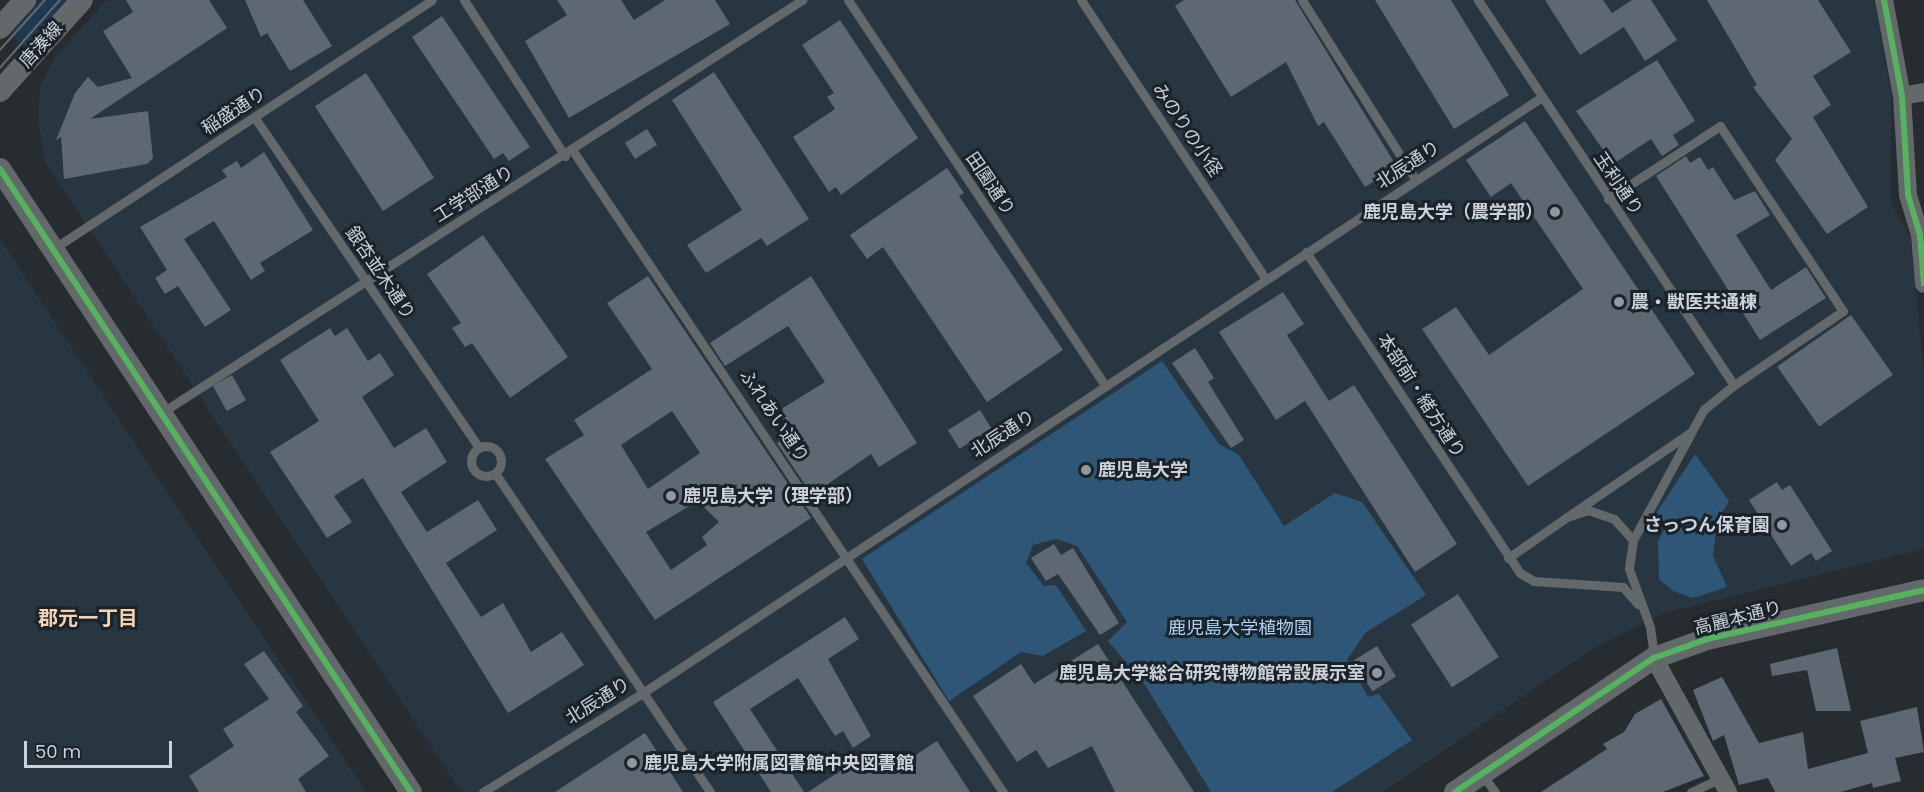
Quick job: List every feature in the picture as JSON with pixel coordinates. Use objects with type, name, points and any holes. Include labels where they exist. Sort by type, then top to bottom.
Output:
[{"type":"street","points":[[0,28],[25,0]]},
{"type":"street","name":"唐湊線","points":[[0,91],[82,0]]},
{"type":"street","points":[[1884,0],[1902,96],[1908,195],[1922,235],[1924,284]]},
{"type":"street","points":[[1902,96],[1924,92]]},
{"type":"street","points":[[0,170],[411,792]]},
{"type":"street","name":"高麗本通り","points":[[1455,792],[1654,658],[1707,639],[1924,590]]},
{"type":"street","points":[[1654,658],[1725,785]]},
{"type":"lane","name":"稲盛通り","points":[[53,249],[432,0]]},
{"type":"lane","points":[[464,0],[565,156]]},
{"type":"lane","name":"工学部通り","points":[[161,413],[365,281],[573,151],[802,0]]},
{"type":"lane","name":"田園通り","points":[[848,0],[1105,386]]},
{"type":"lane","name":"みのりの小径","points":[[1081,0],[1266,279]]},
{"type":"lane","points":[[1302,0],[1416,180]]},
{"type":"lane","name":"玉利通り","points":[[1478,0],[1539,99],[1734,385]]},
{"type":"lane","name":"北辰通り","points":[[483,792],[644,692],[1539,99]]},
{"type":"lane","name":"銀杏並木通り","points":[[255,118],[479,447]]},
{"type":"lane","points":[[1608,199],[1720,126],[1843,311],[1734,385],[1704,409],[1692,431],[1633,540],[1629,569],[1642,608],[1654,658]]},
{"type":"lane","name":"ふれあい通り","points":[[573,151],[849,556],[1003,792]]},
{"type":"lane","name":"本部前・緒方通り","points":[[1306,252],[1508,558],[1534,581],[1623,587],[1642,608]]},
{"type":"lane","points":[[1508,558],[1692,431]]},
{"type":"lane","points":[[479,447],[496,449],[501,457],[495,473],[485,476],[471,464],[479,447]]},
{"type":"lane","points":[[495,473],[710,792]]},
{"type":"lane","points":[[1567,517],[1588,510],[1614,519],[1633,540]]},
{"type":"lane","points":[[1481,773],[1495,792]]},
{"type":"lane","points":[[1691,792],[1725,785]]},
{"type":"shaded area","points":[[41,0],[69,0],[26,48],[10,34]]},
{"type":"shaded area","name":"鹿児島大学","points":[[107,0],[1874,0],[1891,93],[1891,203],[1910,237],[1924,373],[1924,549],[1664,613],[1594,648],[1383,792],[461,792],[45,162],[38,117],[40,87],[54,58]]},
{"type":"shaded area","points":[[0,239],[366,792],[0,792]]},
{"type":"green space","name":"鹿児島大学植物園","points":[[1162,361],[1219,444],[1239,455],[1284,526],[1335,493],[1362,502],[1426,595],[1365,633],[1347,660],[1368,697],[1379,694],[1412,740],[1332,792],[1211,792],[1145,685],[1108,641],[1127,622],[1077,546],[1056,539],[1033,545],[1026,563],[1044,586],[1056,585],[1086,631],[1043,656],[1021,652],[949,701],[862,559]]},
{"type":"green space","points":[[1695,454],[1729,501],[1717,523],[1713,556],[1727,587],[1693,598],[1673,591],[1659,579],[1658,542],[1665,527],[1655,515]]},
{"type":"building","points":[[126,0],[209,0],[227,28],[90,119],[148,111],[153,158],[147,164],[64,179],[61,137],[56,140],[75,93],[88,77],[98,87],[132,78],[103,31],[133,12]]},
{"type":"building","points":[[245,0],[303,0],[332,46],[290,71],[267,33],[261,37]]},
{"type":"building","points":[[557,0],[621,0],[634,20],[665,0],[715,0],[730,24],[569,118],[525,41],[567,15]]},
{"type":"building","points":[[1184,0],[1295,0],[1397,167],[1365,187],[1324,122],[1318,126],[1286,62],[1231,97],[1175,6]]},
{"type":"building","points":[[1375,0],[1451,0],[1509,95],[1454,129]]},
{"type":"building","points":[[1545,0],[1603,0],[1612,13],[1632,0],[1651,0],[1677,40],[1645,61],[1624,27],[1580,55]]},
{"type":"building","points":[[1707,0],[1818,0],[1851,52],[1813,76],[1831,105],[1813,117],[1868,207],[1827,234],[1775,160],[1792,139],[1753,87],[1757,85]]},
{"type":"building","points":[[442,16],[530,147],[509,161],[503,153],[494,159],[412,37]]},
{"type":"building","points":[[840,20],[918,138],[841,195],[836,187],[829,192],[793,137],[835,109],[827,97],[834,93],[802,45]]},
{"type":"building","points":[[1657,60],[1695,121],[1673,135],[1679,145],[1662,156],[1651,139],[1613,164],[1576,111]]},
{"type":"building","points":[[714,72],[809,219],[767,246],[761,238],[706,273],[687,245],[742,210],[672,100]]},
{"type":"building","points":[[366,73],[434,178],[383,211],[315,106]]},
{"type":"building","name":"農・獣医共通棟","points":[[1525,121],[1695,374],[1528,486],[1422,329],[1456,307],[1489,355],[1583,289],[1511,183],[1491,197],[1466,160]]},
{"type":"building","points":[[647,129],[657,145],[635,159],[625,143]]},
{"type":"building","points":[[264,152],[313,230],[260,263],[265,271],[251,280],[214,221],[184,239],[231,310],[205,327],[178,286],[165,294],[155,278],[167,270],[140,227],[227,177],[222,170],[237,161],[241,168]]},
{"type":"building","points":[[1686,156],[1690,163],[1700,157],[1708,170],[1713,167],[1734,200],[1755,191],[1770,215],[1736,235],[1771,290],[1806,267],[1826,298],[1760,340],[1656,176]]},
{"type":"building","points":[[947,168],[964,193],[959,196],[1063,350],[987,402],[883,247],[867,259],[850,235]]},
{"type":"building","points":[[483,235],[568,357],[510,398],[472,343],[465,347],[452,328],[461,323],[427,274]]},
{"type":"building","points":[[648,276],[811,518],[655,620],[545,459],[584,435],[574,420],[652,369],[607,303]],"holes":[[[672,411],[700,453],[648,489],[621,445]],[[698,501],[719,522],[702,537],[707,545],[671,570],[646,532]]]},
{"type":"building","points":[[811,276],[917,443],[879,467],[871,454],[812,495],[777,443],[792,433],[778,411],[825,382],[788,326],[725,366],[710,343]]},
{"type":"building","points":[[1283,292],[1304,324],[1287,335],[1329,401],[1354,385],[1457,544],[1415,572],[1305,401],[1276,420],[1219,332]]},
{"type":"building","points":[[1851,315],[1893,375],[1819,426],[1777,367]]},
{"type":"building","points":[[330,328],[335,336],[347,328],[368,361],[380,353],[394,375],[362,397],[394,448],[426,428],[447,462],[401,492],[427,532],[478,500],[497,530],[446,563],[481,617],[503,603],[531,652],[562,632],[584,665],[508,713],[363,478],[334,496],[352,522],[327,538],[270,452],[319,421],[280,360]]},
{"type":"building","points":[[1195,348],[1214,378],[1208,382],[1244,440],[1231,448],[1172,363]]},
{"type":"building","points":[[232,375],[246,400],[227,411],[213,386]]},
{"type":"building","points":[[980,410],[992,429],[959,449],[948,430]]},
{"type":"building","points":[[1777,482],[1782,490],[1790,485],[1832,551],[1816,561],[1811,553],[1791,566],[1749,500]]},
{"type":"building","points":[[1054,544],[1061,555],[1073,548],[1119,623],[1100,635],[1058,574],[1046,581],[1031,558]]},
{"type":"building","points":[[1458,594],[1499,657],[1452,687],[1411,624]]},
{"type":"building","points":[[845,617],[859,639],[828,659],[871,736],[853,748],[843,731],[835,736],[798,678],[750,709],[804,792],[771,792],[713,702]]},
{"type":"building","points":[[1098,644],[1194,792],[1115,792],[1092,746],[1048,768],[1036,750],[1017,762],[973,696],[1021,664],[1034,684]]},
{"type":"building","name":"鹿児島大学総合研究博物館常設展示室","points":[[1377,646],[1396,677],[1372,691],[1353,661]]},
{"type":"building","points":[[1837,648],[1851,711],[1816,711],[1807,670],[1772,676],[1770,664]]},
{"type":"building","points":[[264,651],[303,706],[296,712],[329,756],[298,779],[306,792],[199,792],[189,776],[234,746],[223,729],[269,699],[244,664]]},
{"type":"building","points":[[1722,677],[1759,743],[1803,732],[1808,769],[1868,753],[1860,721],[1917,707],[1924,752],[1895,758],[1901,781],[1873,788],[1872,783],[1841,792],[1775,792],[1768,778],[1739,785],[1724,735],[1713,741],[1693,690]]},
{"type":"building","points":[[1661,699],[1704,776],[1663,792],[1541,792],[1607,749],[1603,744],[1624,732],[1635,714]]},
{"type":"building","name":"鹿児島大学附属図書館中央図書館","points":[[645,733],[683,792],[555,792]]},
{"type":"building","points":[[937,741],[970,792],[808,792],[871,751],[886,774]]},
{"type":"tram line","points":[[0,50],[45,0]]},
{"type":"tram line","points":[[0,68],[60,0]]},
{"type":"cycle path","points":[[1884,0],[1902,96],[1908,195],[1920,235],[1924,284]]},
{"type":"cycle path","points":[[0,169],[411,792]]},
{"type":"cycle path","points":[[1455,792],[1654,658],[1707,639],[1924,590]]},
{"type":"place","name":"鹿児島大学（農学部）","points":[[1555,212]]},
{"type":"place","name":"農・獣医共通棟","points":[[1619,302]]},
{"type":"place","name":"鹿児島大学","points":[[1086,470]]},
{"type":"place","name":"鹿児島大学（理学部）","points":[[671,496]]},
{"type":"place","name":"さっつん保育園","points":[[1782,525]]},
{"type":"place","name":"鹿児島大学総合研究博物館常設展示室","points":[[1377,673]]},
{"type":"place","name":"鹿児島大学附属図書館中央図書館","points":[[632,763]]},
{"type":"district","name":"郡元一丁目","points":[[88,618]]}]
